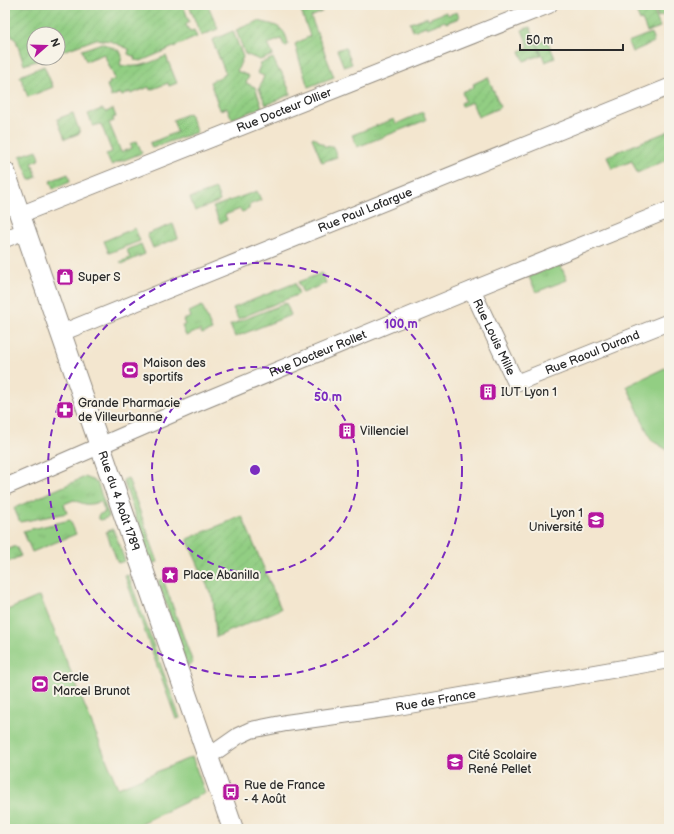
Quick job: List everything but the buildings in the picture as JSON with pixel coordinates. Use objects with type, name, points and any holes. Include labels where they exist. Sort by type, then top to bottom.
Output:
[{"type":"main road","name":"Rue du 4 Août 1789","points":[[5,172],[232,829]]},
{"type":"street","name":"Rue Docteur Ollier","points":[[5,239],[22,223],[549,5]]},
{"type":"street","name":"Rue Paul Lafargue","points":[[61,333],[669,87]]},
{"type":"street","name":"Rue Docteur Rollet","points":[[5,487],[100,445],[472,290],[669,210]]},
{"type":"street","name":"Rue Louis Mille","points":[[472,290],[516,383]]},
{"type":"street","name":"Rue Raoul Durand","points":[[516,383],[669,322]]},
{"type":"street","name":"Rue de France","points":[[208,757],[238,736],[251,730],[286,723],[392,708],[669,660]]},
{"type":"green space","points":[[5,5],[183,5],[189,21],[186,25],[191,31],[194,30],[197,37],[141,61],[134,60],[135,57],[128,54],[129,49],[110,41],[96,39],[66,50],[66,26],[26,26],[26,64],[24,65],[16,40],[12,37],[5,15]]},
{"type":"green space","points":[[189,5],[208,5],[218,29],[201,36]]},
{"type":"green space","points":[[299,5],[319,5],[322,12],[311,17],[334,77],[308,87],[295,44],[310,36]]},
{"type":"green space","points":[[640,5],[651,5],[660,27],[647,32],[634,7]]},
{"type":"green space","points":[[653,5],[669,5],[669,21],[666,14],[658,17]]},
{"type":"green space","points":[[446,12],[448,15],[457,12],[459,18],[446,23],[445,21],[427,28],[426,26],[413,31],[410,23],[427,17],[428,19]]},
{"type":"green space","points":[[258,21],[279,27],[285,34],[288,45],[285,47],[281,39],[268,44],[273,55],[260,60],[245,54],[236,30]]},
{"type":"green space","points":[[530,27],[541,55],[524,61],[520,51],[529,47],[522,30]]},
{"type":"green space","points":[[233,31],[243,57],[237,71],[249,76],[246,83],[255,87],[262,107],[232,119],[227,108],[220,110],[210,82],[226,74],[212,40]]},
{"type":"green space","points":[[651,33],[654,42],[632,52],[628,42]]},
{"type":"green space","points":[[547,40],[555,58],[545,62],[537,43]]},
{"type":"green space","points":[[102,43],[120,51],[122,56],[120,65],[138,66],[166,56],[177,83],[169,86],[168,83],[150,90],[149,87],[131,94],[130,92],[122,96],[120,93],[111,97],[107,85],[115,79],[104,54],[86,61],[82,50]]},
{"type":"green space","points":[[345,47],[352,64],[344,67],[337,50]]},
{"type":"green space","points":[[273,58],[279,71],[281,71],[291,94],[266,105],[259,89],[264,76],[257,73],[261,63]]},
{"type":"green space","points":[[44,66],[53,87],[28,97],[20,76]]},
{"type":"green space","points":[[488,77],[500,106],[499,108],[478,117],[472,102],[462,106],[461,103],[465,101],[462,92],[474,87],[473,84]]},
{"type":"green space","points":[[102,109],[106,112],[113,109],[116,117],[113,118],[114,121],[109,123],[121,152],[132,148],[130,144],[137,141],[142,153],[111,165],[106,154],[112,152],[101,124],[93,126],[88,114]]},
{"type":"green space","points":[[423,112],[426,120],[357,147],[352,135],[394,119],[396,124]]},
{"type":"green space","points":[[73,113],[80,133],[65,139],[57,119]]},
{"type":"green space","points":[[189,113],[197,132],[152,148],[150,143],[177,132],[173,120]]},
{"type":"green space","points":[[669,131],[669,159],[637,173],[632,161],[612,169],[607,156]]},
{"type":"green space","points":[[314,137],[326,147],[333,146],[337,157],[322,162],[312,138]]},
{"type":"green space","points":[[37,150],[40,159],[32,163],[37,177],[30,180],[20,156]]},
{"type":"green space","points":[[68,174],[70,182],[53,189],[50,181]]},
{"type":"green space","points":[[216,189],[220,201],[195,211],[190,198]]},
{"type":"green space","points":[[257,191],[261,200],[249,205],[249,209],[242,212],[240,209],[225,215],[227,220],[220,223],[213,207]]},
{"type":"green space","points":[[173,224],[178,238],[153,248],[147,234]]},
{"type":"green space","points":[[135,228],[140,241],[109,253],[104,241]]},
{"type":"green space","points":[[141,244],[145,254],[122,264],[120,262],[130,258],[127,250]]},
{"type":"green space","points":[[560,264],[567,280],[536,292],[529,277]]},
{"type":"green space","points":[[322,273],[326,283],[303,293],[298,282]]},
{"type":"green space","points":[[295,283],[299,294],[238,319],[233,308]]},
{"type":"green space","points":[[286,303],[291,315],[235,337],[230,325]]},
{"type":"green space","points":[[202,306],[212,330],[202,334],[200,330],[186,336],[182,326],[185,325],[183,320],[191,317],[189,312]]},
{"type":"green space","points":[[669,366],[669,451],[651,440],[627,386]]},
{"type":"green space","points":[[85,477],[97,482],[109,517],[101,520],[99,519],[98,515],[105,512],[101,501],[93,504],[87,504],[74,500],[64,504],[67,513],[20,522],[14,508]]},
{"type":"green space","points":[[128,478],[158,562],[152,564],[123,480]]},
{"type":"green space","points":[[242,516],[281,609],[216,637],[213,599],[187,539]]},
{"type":"green space","points":[[70,520],[76,534],[32,552],[23,531]]},
{"type":"green space","points":[[113,529],[125,561],[118,563],[106,532]]},
{"type":"green space","points":[[16,546],[21,556],[5,563],[5,551]]},
{"type":"green space","points":[[128,575],[180,718],[176,719],[125,576]]},
{"type":"green space","points":[[163,579],[193,663],[187,666],[158,581]]},
{"type":"green space","name":"Cercle Marcel Brunot","points":[[40,596],[118,788],[192,757],[205,793],[129,829],[5,829],[5,611]]},
{"type":"place","name":"Super S","points":[[65,277]]},
{"type":"place","name":"Maison des sportifs","points":[[130,370]]},
{"type":"place","name":"IUT Lyon 1","points":[[488,392]]},
{"type":"place","name":"Grande Pharmacie de Villeurbanne","points":[[65,410]]},
{"type":"place","name":"Villenciel","points":[[347,431]]},
{"type":"place","name":"Lyon 1 Université","points":[[596,520]]},
{"type":"place","name":"Place Abanilla","points":[[170,575]]},
{"type":"place","name":"Cercle Marcel Brunot","points":[[40,684]]},
{"type":"place","name":"Cité Scolaire René Pellet","points":[[455,762]]},
{"type":"place","name":"Rue de France - 4 Août","points":[[231,792]]}]
